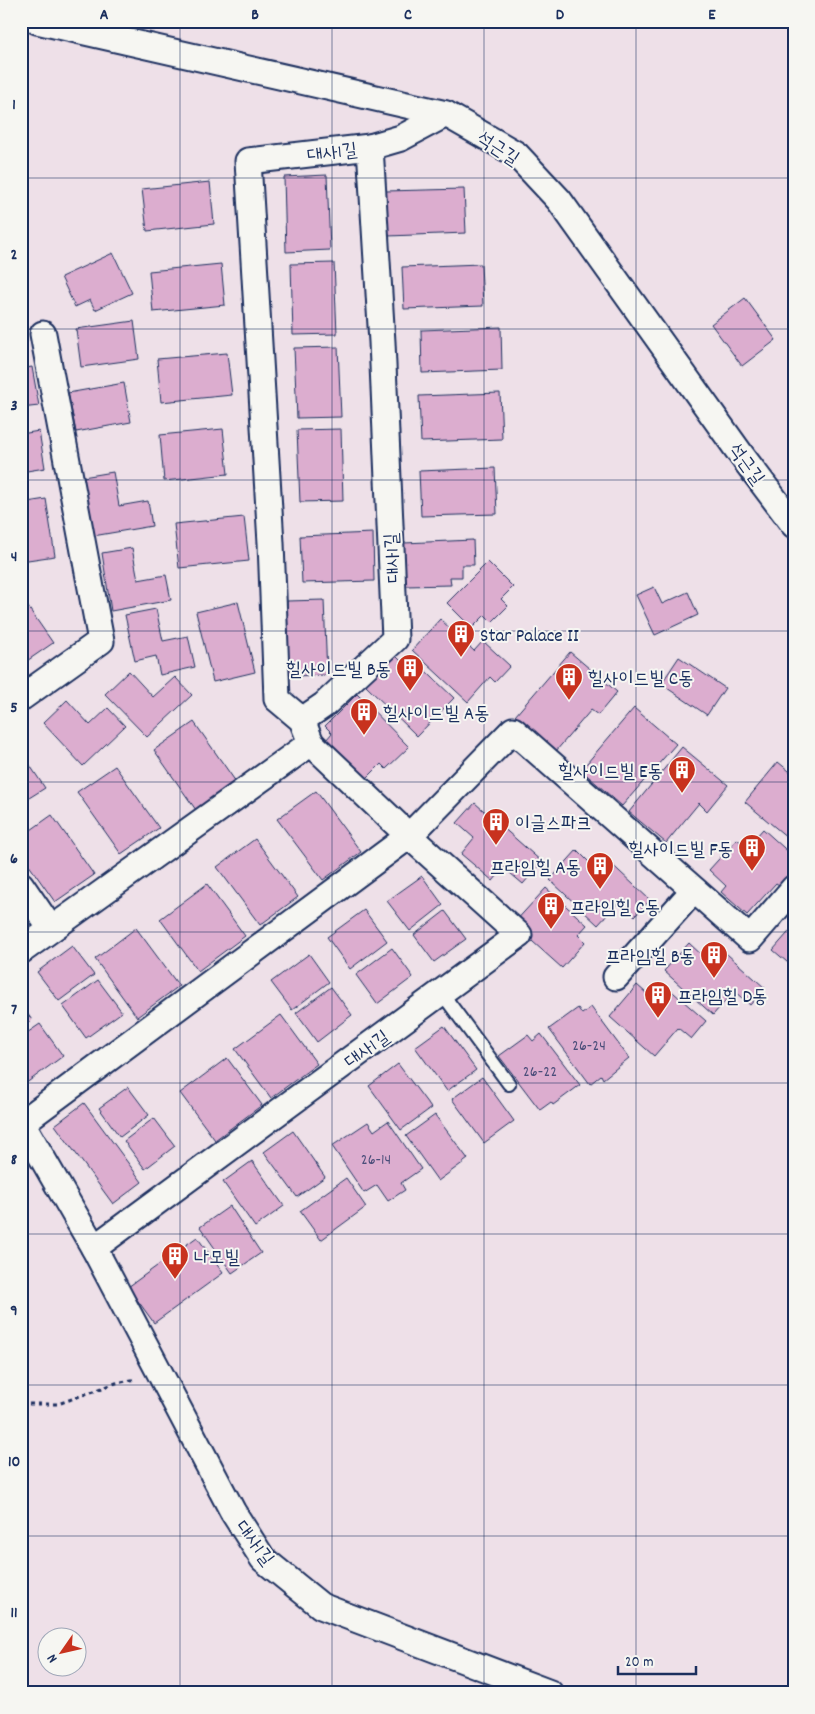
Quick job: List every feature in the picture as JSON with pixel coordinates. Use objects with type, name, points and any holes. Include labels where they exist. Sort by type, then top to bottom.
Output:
[{"type":"street","name":"석근길","points":[[37,21],[446,114],[516,154],[559,200],[742,456],[794,524]]},
{"type":"street","points":[[370,147],[401,138],[446,114]]},
{"type":"street","name":"대사1길","points":[[94,1248],[519,935],[409,836],[311,743],[302,720],[277,699],[271,542],[248,161],[370,147],[381,333],[395,639],[324,705],[302,720]]},
{"type":"street","points":[[21,698],[101,641],[43,334]]},
{"type":"street","name":"대사1길","points":[[550,1693],[321,1606],[263,1559],[233,1512],[94,1248],[22,1122],[409,836],[513,730],[750,939],[794,888]]},
{"type":"street","points":[[21,950],[311,743]]},
{"type":"street","points":[[21,885],[51,929]]},
{"type":"street","points":[[616,977],[694,890]]},
{"type":"lane","points":[[441,992],[509,1084]]},
{"type":"path","points":[[21,1404],[58,1404],[116,1383],[161,1375]]},
{"type":"building","points":[[327,175],[330,250],[286,252],[284,177]]},
{"type":"building","points":[[210,182],[214,224],[147,231],[142,189]]},
{"type":"building","points":[[464,189],[466,233],[388,236],[386,191]]},
{"type":"building","points":[[113,253],[132,293],[95,310],[90,300],[75,307],[61,277]]},
{"type":"building","points":[[334,263],[337,334],[293,335],[291,264]]},
{"type":"building","points":[[221,264],[225,305],[153,312],[149,271]]},
{"type":"building","points":[[481,264],[483,306],[404,309],[402,267]]},
{"type":"building","points":[[745,298],[776,340],[742,366],[711,324]]},
{"type":"building","points":[[134,321],[139,359],[81,367],[76,329]]},
{"type":"building","points":[[501,327],[502,370],[422,373],[421,330]]},
{"type":"building","points":[[338,347],[341,417],[297,418],[294,348]]},
{"type":"building","points":[[227,353],[232,395],[161,402],[157,359]]},
{"type":"building","points":[[32,367],[39,406],[21,408],[21,369]]},
{"type":"building","points":[[124,383],[131,422],[76,432],[68,393]]},
{"type":"building","points":[[500,393],[502,439],[421,442],[419,396]]},
{"type":"building","points":[[223,429],[228,474],[164,481],[160,435]]},
{"type":"building","points":[[341,429],[343,501],[300,502],[297,430]]},
{"type":"building","points":[[39,431],[45,468],[21,472],[21,434]]},
{"type":"building","points":[[495,468],[497,514],[421,516],[419,471]]},
{"type":"building","points":[[113,472],[119,506],[148,501],[152,526],[93,536],[83,477]]},
{"type":"building","points":[[46,499],[55,556],[21,561],[21,503]]},
{"type":"building","points":[[244,517],[249,561],[179,568],[174,524]]},
{"type":"building","points":[[373,533],[374,581],[302,583],[300,536]]},
{"type":"building","points":[[473,540],[474,565],[462,565],[462,577],[450,577],[451,585],[406,586],[404,543]]},
{"type":"building","points":[[132,548],[138,580],[166,575],[171,600],[111,611],[102,553]]},
{"type":"building","points":[[488,562],[513,587],[501,599],[508,606],[492,622],[485,615],[472,628],[447,603]]},
{"type":"building","points":[[654,587],[662,604],[688,592],[698,615],[655,635],[636,595]]},
{"type":"building","points":[[21,597],[53,643],[21,665]]},
{"type":"building","points":[[324,600],[327,675],[289,676],[287,601]]},
{"type":"building","points":[[238,602],[255,672],[213,682],[196,612]]},
{"type":"building","points":[[156,609],[163,641],[188,636],[195,667],[160,675],[156,656],[135,661],[125,615]]},
{"type":"building","name":"Star Palace II","points":[[440,619],[474,651],[483,641],[510,666],[495,682],[490,677],[468,702],[412,650]]},
{"type":"building","name":"힐사이드빌 C동","points":[[570,652],[617,692],[598,715],[591,710],[556,751],[515,716]]},
{"type":"building","name":"힐사이드빌 B동","points":[[395,655],[405,665],[412,658],[454,698],[417,736],[365,685]]},
{"type":"building","points":[[679,657],[725,688],[707,715],[661,684]]},
{"type":"building","points":[[129,671],[153,697],[175,677],[192,695],[147,737],[105,694]]},
{"type":"building","name":"힐사이드빌 A동","points":[[357,694],[409,747],[386,769],[381,764],[366,779],[326,740],[332,733],[325,726]]},
{"type":"building","points":[[67,700],[90,725],[108,708],[125,726],[83,766],[43,723]]},
{"type":"building","points":[[634,708],[676,744],[622,806],[581,770]]},
{"type":"building","points":[[194,722],[236,782],[196,810],[154,750]]},
{"type":"building","name":"힐사이드빌 E동","points":[[682,747],[728,785],[707,811],[699,803],[666,843],[629,812]]},
{"type":"building","points":[[21,752],[45,788],[21,803]]},
{"type":"building","points":[[778,762],[794,775],[794,843],[745,802]]},
{"type":"building","points":[[115,766],[159,828],[121,854],[77,792]]},
{"type":"building","points":[[316,791],[361,852],[323,880],[277,819]]},
{"type":"building","name":"이글스파크","points":[[475,803],[542,862],[523,884],[504,868],[493,881],[461,854],[474,838],[457,823]]},
{"type":"building","points":[[52,815],[94,875],[55,902],[21,854],[21,837]]},
{"type":"building","name":"힐사이드빌 F동","points":[[763,829],[794,857],[794,874],[782,887],[776,883],[747,915],[721,892],[726,886],[709,870],[737,839],[747,847]]},
{"type":"building","points":[[255,839],[298,897],[260,925],[217,867]]},
{"type":"building","name":"프라임힐 A동","points":[[577,850],[594,867],[604,857],[650,900],[635,916],[619,902],[598,925],[550,880]]},
{"type":"building","points":[[422,876],[443,905],[410,931],[387,901]]},
{"type":"building","points":[[207,884],[245,936],[198,971],[160,919]]},
{"type":"building","name":"프라임힐 C동","points":[[546,888],[587,925],[578,935],[585,942],[562,968],[513,924]]},
{"type":"building","points":[[364,910],[387,941],[350,969],[327,937]]},
{"type":"building","points":[[445,911],[466,939],[434,962],[414,935]]},
{"type":"building","points":[[794,926],[794,968],[773,950]]},
{"type":"building","points":[[136,928],[179,986],[137,1017],[95,959]]},
{"type":"building","name":"프라임힐 B동","points":[[689,943],[706,959],[718,946],[765,988],[750,1005],[734,991],[713,1015],[664,971]]},
{"type":"building","points":[[72,946],[94,975],[59,1001],[37,972]]},
{"type":"building","points":[[392,948],[413,977],[377,1004],[356,975]]},
{"type":"building","points":[[309,954],[329,982],[292,1010],[271,982]]},
{"type":"building","points":[[98,980],[122,1012],[86,1038],[63,1006]]},
{"type":"building","name":"프라임힐 D동","points":[[637,985],[654,1000],[666,986],[706,1021],[691,1039],[678,1028],[654,1056],[610,1017]]},
{"type":"building","points":[[331,987],[352,1015],[317,1042],[296,1013]]},
{"type":"building","points":[[21,1005],[32,1020],[21,1028]]},
{"type":"building","points":[[591,1007],[629,1058],[603,1079],[601,1075],[590,1084],[549,1029],[578,1008],[582,1014]]},
{"type":"building","points":[[281,1015],[317,1064],[271,1098],[235,1049]]},
{"type":"building","points":[[40,1024],[63,1056],[25,1084],[21,1079],[21,1037]]},
{"type":"building","points":[[444,1026],[476,1070],[447,1091],[415,1047]]},
{"type":"building","points":[[541,1034],[580,1085],[553,1105],[551,1102],[540,1110],[499,1056],[528,1035],[533,1041]]},
{"type":"building","points":[[227,1058],[262,1105],[215,1140],[180,1093]]},
{"type":"building","points":[[398,1064],[431,1108],[401,1130],[369,1086]]},
{"type":"building","points":[[482,1077],[514,1121],[484,1143],[452,1099]]},
{"type":"building","points":[[128,1087],[149,1115],[120,1137],[99,1108]]},
{"type":"building","points":[[84,1103],[142,1182],[113,1204],[55,1125]]},
{"type":"building","points":[[435,1115],[468,1159],[438,1181],[406,1136]]},
{"type":"building","points":[[154,1118],[175,1146],[145,1169],[124,1141]]},
{"type":"building","points":[[388,1121],[421,1169],[401,1183],[405,1190],[388,1201],[377,1185],[364,1193],[332,1146],[368,1122],[374,1131]]},
{"type":"building","points":[[293,1131],[325,1177],[297,1197],[264,1152]]},
{"type":"building","points":[[252,1161],[284,1206],[255,1227],[223,1182]]},
{"type":"building","points":[[346,1178],[366,1207],[321,1240],[300,1211]]},
{"type":"building","points":[[230,1206],[261,1253],[232,1273],[200,1227]]},
{"type":"building","name":"나모빌","points":[[197,1237],[223,1273],[154,1323],[128,1287]]},
{"type":"place","name":"Star Palace II","points":[[461,658]]},
{"type":"place","name":"힐사이드빌 B동","points":[[410,692]]},
{"type":"place","name":"힐사이드빌 C동","points":[[569,701]]},
{"type":"place","name":"힐사이드빌 A동","points":[[364,736]]},
{"type":"place","name":"힐사이드빌 E동","points":[[682,794]]},
{"type":"place","name":"이글스파크","points":[[496,846]]},
{"type":"place","name":"힐사이드빌 F동","points":[[752,872]]},
{"type":"place","name":"프라임힐 A동","points":[[600,890]]},
{"type":"place","name":"프라임힐 C동","points":[[551,930]]},
{"type":"place","name":"프라임힐 B동","points":[[714,979]]},
{"type":"place","name":"프라임힐 D동","points":[[658,1019]]},
{"type":"place","name":"나모빌","points":[[175,1280]]}]
